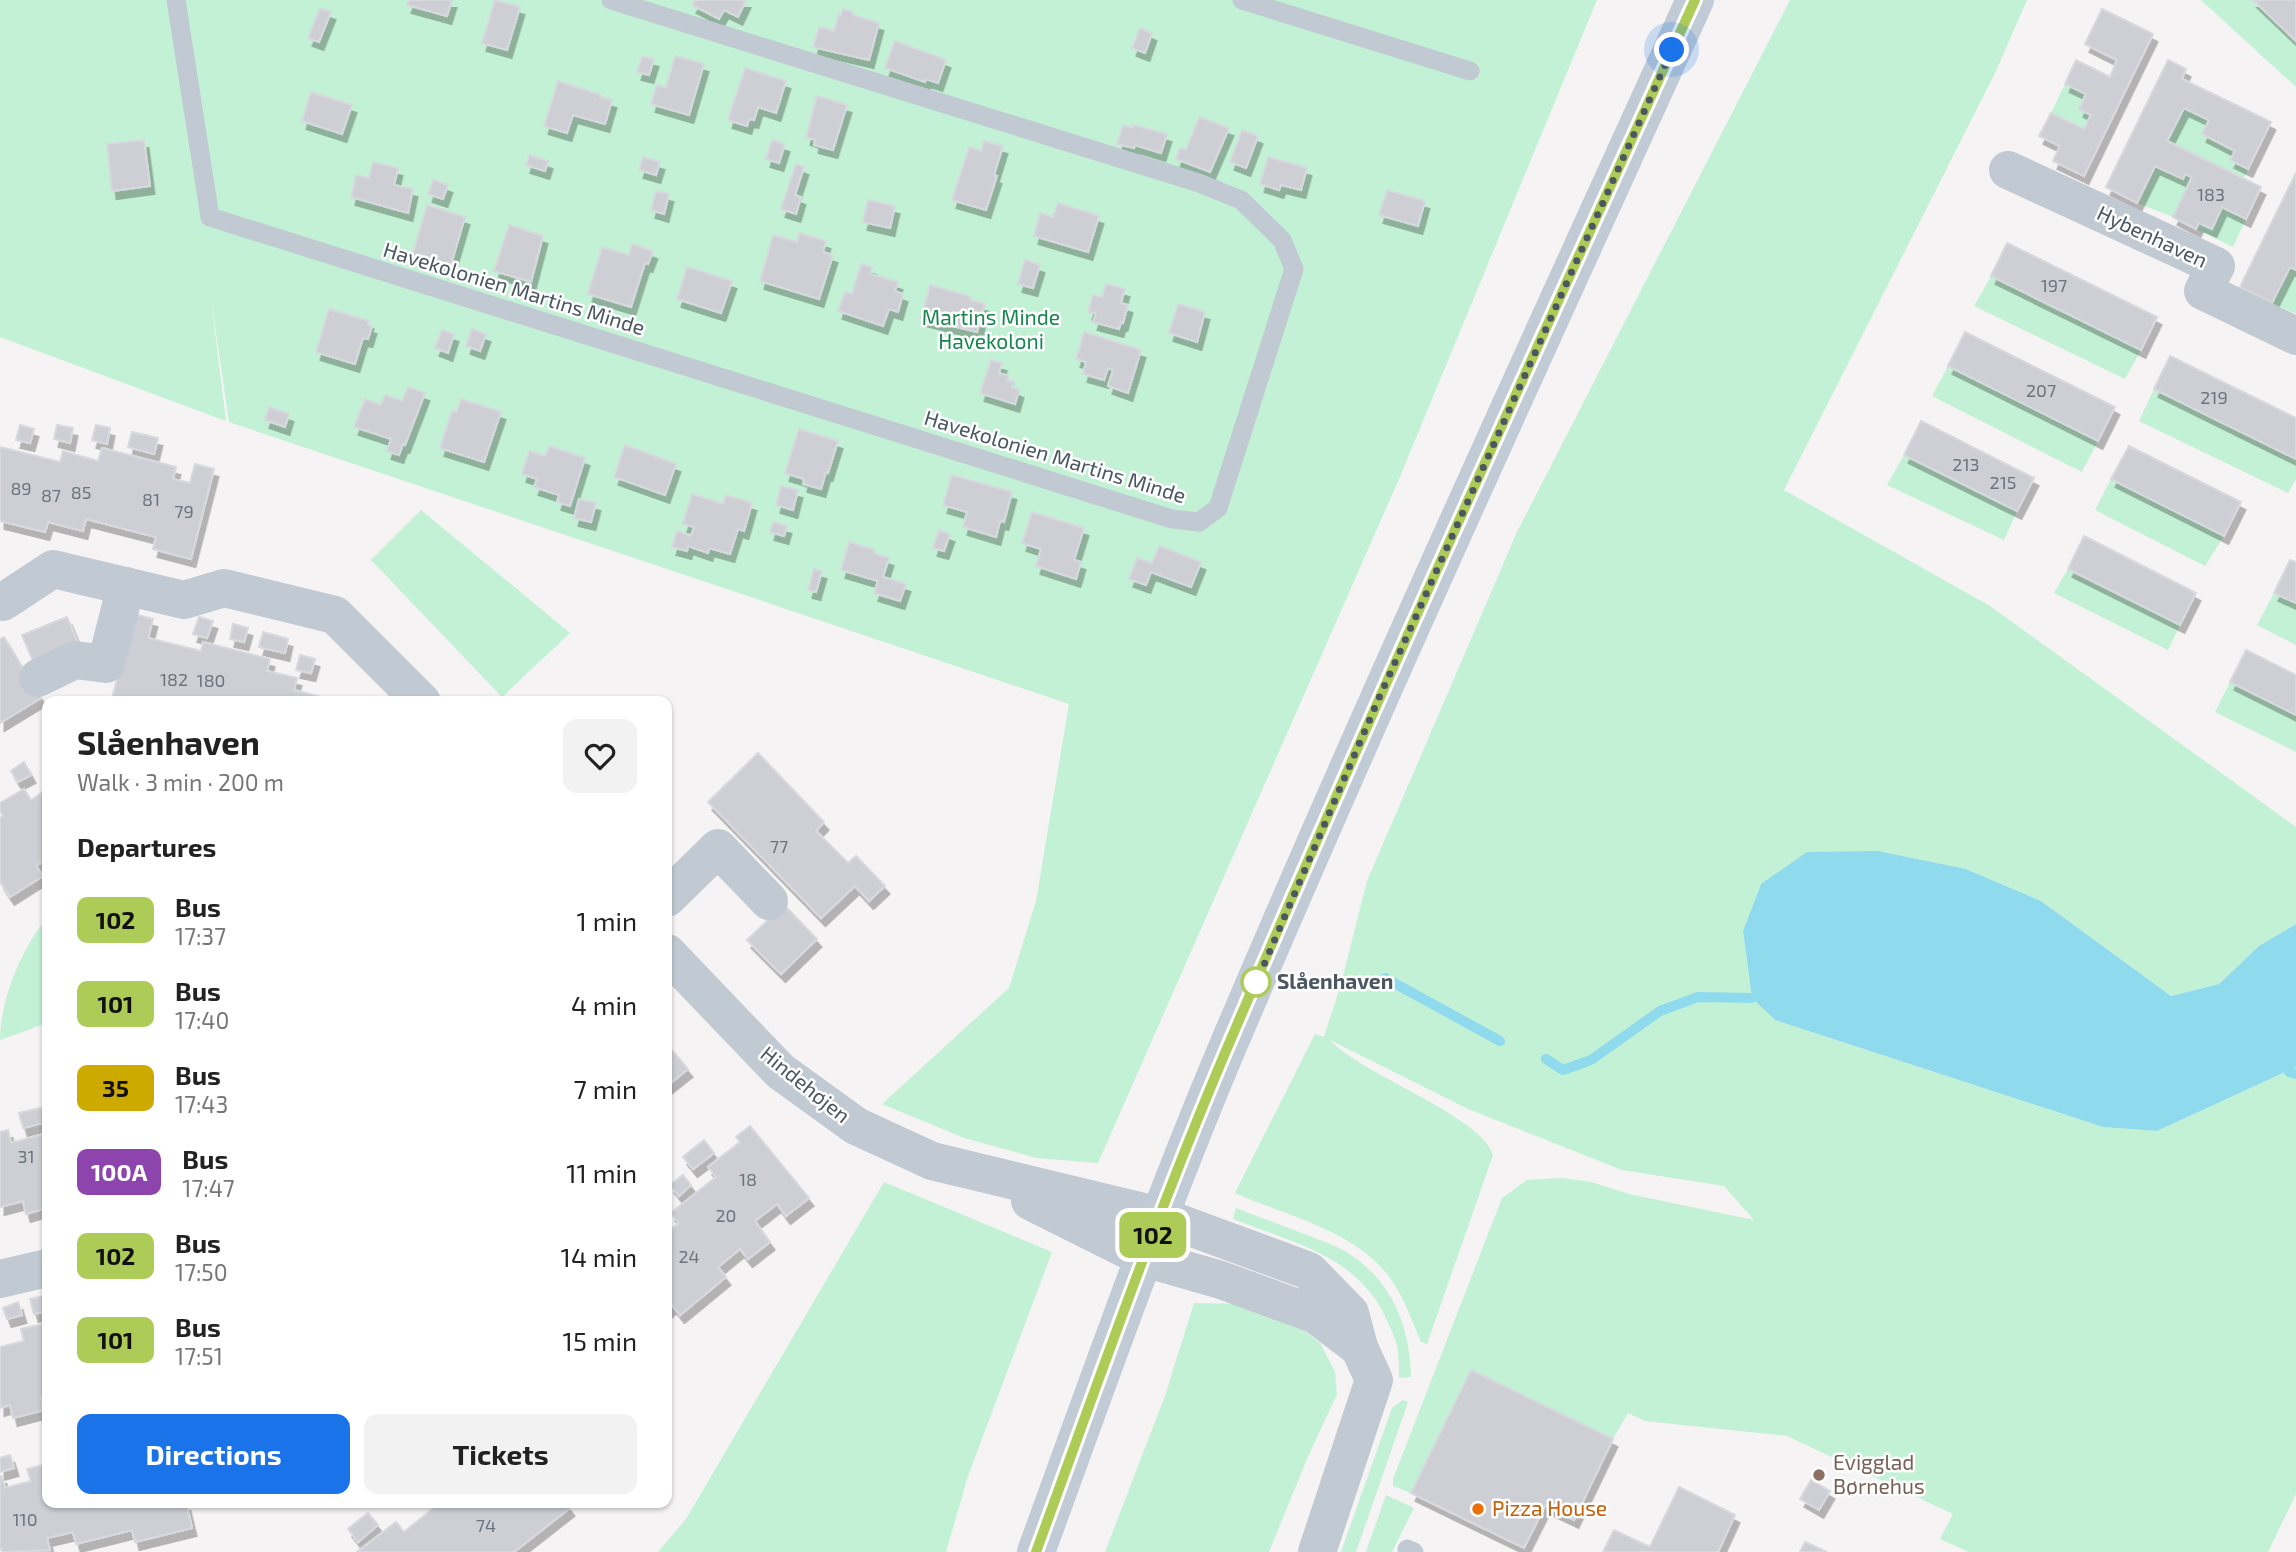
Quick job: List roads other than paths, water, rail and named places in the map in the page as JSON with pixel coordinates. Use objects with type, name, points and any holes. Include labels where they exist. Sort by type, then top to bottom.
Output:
[{"type":"main road","points":[[1036,1552],[1144,1258],[1225,1054],[1379,698],[1695,0]]},
{"type":"street","name":"Hybenhaven","points":[[2008,170],[2216,266],[2203,292],[2296,336]]},
{"type":"street","points":[[0,601],[3,602],[53,569],[184,600],[224,588],[335,615],[416,696]]},
{"type":"street","points":[[38,678],[75,660],[106,664],[126,586]]},
{"type":"street","points":[[672,893],[718,848],[769,901]]},
{"type":"street","name":"Hindehøjen","points":[[672,958],[780,1071],[856,1126],[932,1161],[1160,1216]]},
{"type":"street","name":"Hindehøjen","points":[[972,1171],[1144,1258]]},
{"type":"street","points":[[1160,1216],[1308,1271],[1350,1313],[1359,1347],[1374,1380],[1317,1552]]},
{"type":"street","points":[[1144,1258],[1221,1280],[1316,1315],[1359,1347]]},
{"type":"street","points":[[0,1279],[42,1269]]},
{"type":"lane","name":"Havekolonien Martins Minde","points":[[176,0],[210,217],[1172,519],[1199,522],[1218,508],[1294,269],[1282,240],[1241,200],[1199,183],[611,0]]},
{"type":"lane","points":[[1242,0],[1470,71]]},
{"type":"water","points":[[1878,851],[1966,869],[2041,901],[2171,996],[2219,984],[2259,946],[2296,924],[2296,1067],[2157,1131],[2103,1127],[1775,1020],[1752,998],[1743,931],[1761,884],[1807,852]]},
{"type":"waterway","points":[[1385,978],[1500,1041]]},
{"type":"waterway","points":[[1546,1059],[1563,1070],[1591,1060],[1660,1011],[1698,997],[1752,998]]},
{"type":"waterway","points":[[2289,1072],[2296,1074]]},
{"type":"place","name":"Slåenhaven","points":[[1256,982]]},
{"type":"place","name":"Evigglad Børnehus","points":[[1819,1475]]},
{"type":"place","name":"Pizza House","points":[[1478,1509]]},
{"type":"park label","name":"Martins Minde Havekoloni","points":[[991,330]]}]
